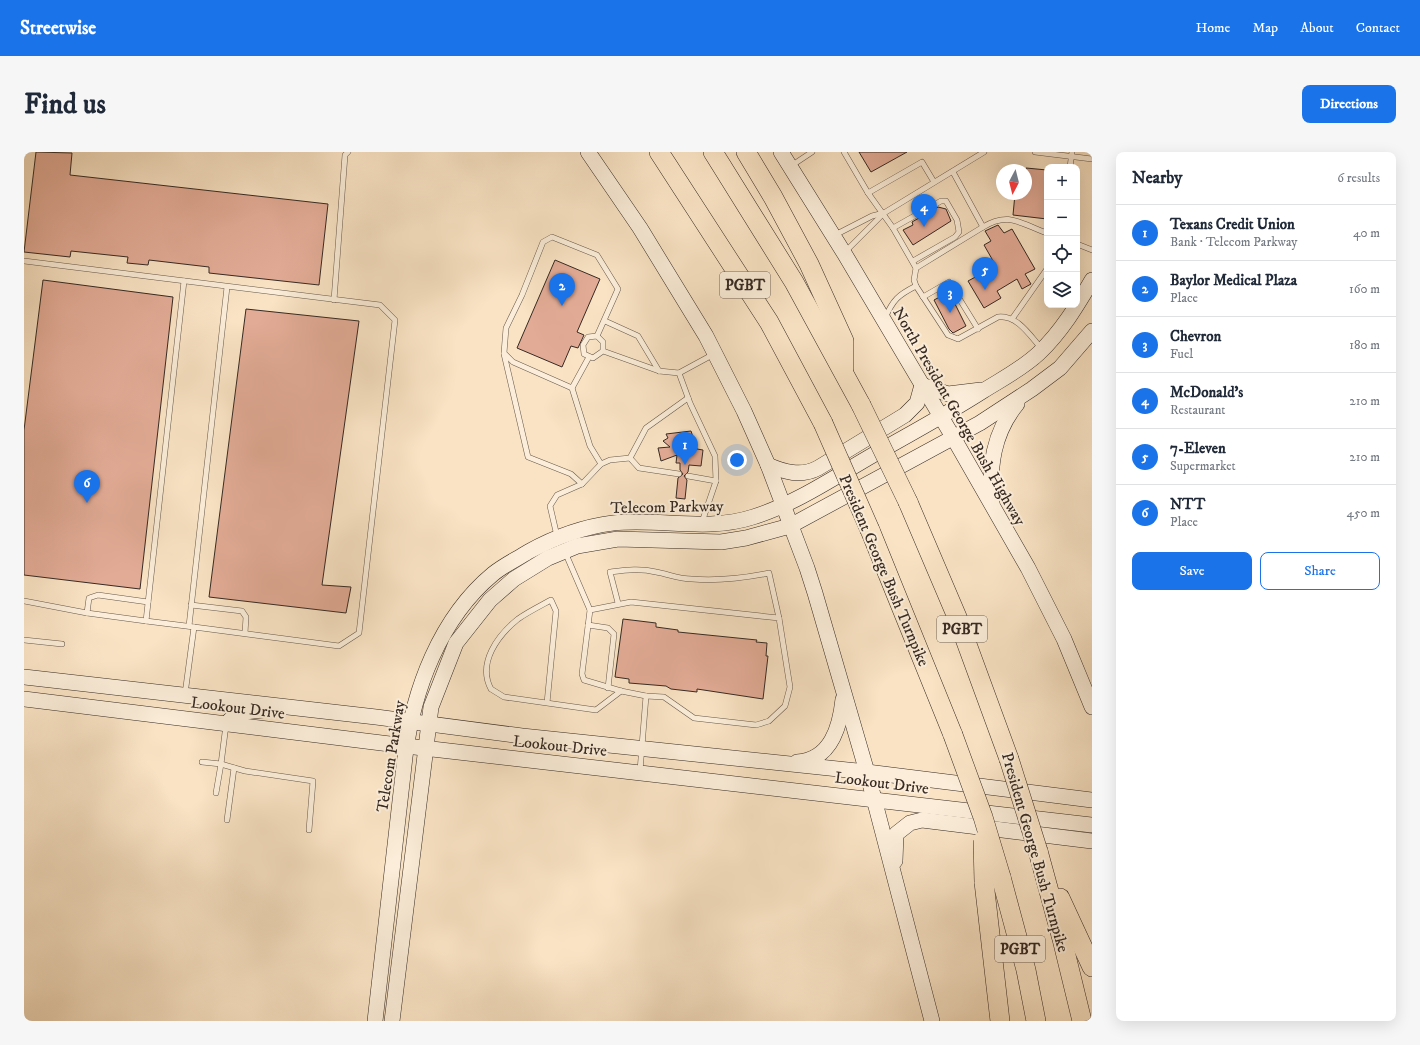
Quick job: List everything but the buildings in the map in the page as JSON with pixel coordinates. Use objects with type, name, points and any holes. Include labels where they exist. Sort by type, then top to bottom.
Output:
[{"type":"highway","name":"President George Bush Turnpike","points":[[659,152],[769,322],[823,423],[870,530],[953,735],[983,817],[992,880]]},
{"type":"highway","name":"President George Bush Turnpike","points":[[713,152],[784,265],[844,372],[908,502],[957,617],[1009,759],[1038,851],[1082,1021]]},
{"type":"highway","points":[[746,152],[773,197],[809,264],[844,341],[844,372]]},
{"type":"highway","points":[[1038,851],[1092,967]]},
{"type":"highway","points":[[992,880],[1000,1021]]},
{"type":"highway","name":"PGBT","points":[[992,880],[1026,970],[1036,1021]]},
{"type":"main road","points":[[588,152],[640,228],[715,353],[744,411],[768,465],[807,568],[867,772],[932,1021]]},
{"type":"main road","name":"North President George Bush Highway","points":[[781,152],[834,236],[942,417],[1028,568],[1064,639],[1092,707]]},
{"type":"main road","name":"Telecom Parkway","points":[[375,1021],[406,746],[420,687],[432,656],[445,631],[462,606],[494,573],[557,536],[613,523],[701,525],[732,522],[753,517],[783,505],[942,417],[1019,369],[1042,350],[1063,327],[1092,280]]},
{"type":"main road","points":[[993,508],[990,481],[992,455],[1006,417],[1025,394],[1060,368],[1092,331]]},
{"type":"main road","points":[[768,465],[784,472],[809,473],[905,415],[917,403],[922,385],[948,394],[985,390]]},
{"type":"main road","name":"Telecom Parkway","points":[[392,1021],[428,723],[436,690],[456,643],[490,600],[514,579],[564,551],[577,546],[618,539],[657,539],[696,543],[721,542],[746,538],[790,526],[980,423],[1025,394]]},
{"type":"main road","points":[[557,536],[564,551]]},
{"type":"main road","name":"Lookout Drive","points":[[24,677],[412,721],[522,736],[641,747],[867,772],[1092,800]]},
{"type":"main road","points":[[777,763],[812,759],[828,746],[837,730],[844,696]]},
{"type":"main road","name":"Lookout Drive","points":[[24,699],[406,746],[1092,825]]},
{"type":"main road","points":[[226,724],[237,713],[292,707]]},
{"type":"main road","points":[[897,887],[898,872],[894,858],[896,834],[910,823],[922,820],[935,820],[1092,841]]},
{"type":"lane","points":[[334,300],[345,155],[348,152]]},
{"type":"lane","points":[[790,166],[812,152]]},
{"type":"lane","points":[[844,152],[868,193],[884,213],[916,268],[914,280],[916,286],[948,335],[958,339],[998,317],[1005,316],[1020,324],[1042,350]]},
{"type":"lane","points":[[844,253],[884,213],[984,152]]},
{"type":"lane","points":[[1035,152],[1071,154],[1092,159]]},
{"type":"lane","points":[[1070,164],[1071,154]]},
{"type":"lane","points":[[868,193],[922,162],[934,182]]},
{"type":"lane","points":[[952,172],[983,227]]},
{"type":"lane","points":[[893,228],[941,201],[946,201],[958,220],[959,232],[955,237],[912,261]]},
{"type":"lane","points":[[834,236],[872,216],[884,213]]},
{"type":"lane","points":[[916,268],[995,220],[1003,218],[1010,219],[1044,233]]},
{"type":"lane","points":[[582,484],[571,474],[528,457],[504,353],[506,328],[522,295],[543,242],[552,237],[597,255],[618,289],[597,336]]},
{"type":"lane","points":[[1080,245],[1092,250]]},
{"type":"lane","points":[[24,261],[380,305],[395,320],[359,633],[339,646],[87,613],[24,601]]},
{"type":"lane","points":[[1012,319],[1045,272]]},
{"type":"lane","points":[[146,621],[184,281]]},
{"type":"lane","points":[[923,297],[949,282],[978,329]]},
{"type":"lane","points":[[884,320],[892,302],[902,293],[916,286]]},
{"type":"lane","points":[[185,695],[192,626],[191,605],[227,287]]},
{"type":"lane","points":[[605,320],[638,336],[659,371]]},
{"type":"lane","points":[[597,336],[603,342],[603,351]]},
{"type":"lane","points":[[597,336],[588,337],[583,345],[584,354],[593,358],[603,351]]},
{"type":"lane","points":[[603,351],[659,371],[679,373],[715,353]]},
{"type":"lane","points":[[504,353],[513,362],[572,388]]},
{"type":"lane","points":[[589,357],[572,388],[590,446],[601,464]]},
{"type":"lane","points":[[679,373],[688,398],[716,456],[716,481],[701,525]]},
{"type":"lane","points":[[630,458],[646,428],[688,398]]},
{"type":"lane","points":[[557,536],[550,506],[557,495],[582,484],[601,464],[610,460],[630,458]]},
{"type":"lane","points":[[630,458],[639,468],[679,474]]},
{"type":"lane","points":[[688,476],[716,481]]},
{"type":"lane","points":[[564,551],[571,563],[590,610],[582,674],[584,680],[621,691],[664,698],[694,718],[756,725],[769,721],[785,706],[790,687],[779,618],[769,573],[722,579],[692,579],[671,577],[657,572],[633,569],[610,572],[618,603]]},
{"type":"lane","points":[[87,613],[89,598],[98,595],[148,602]]},
{"type":"lane","points":[[547,703],[556,611],[551,600],[518,619],[494,646],[486,662],[486,673],[491,689],[504,697],[596,710],[621,691]]},
{"type":"lane","points":[[590,610],[618,603],[631,602],[779,618]]},
{"type":"lane","points":[[191,605],[242,611],[246,617],[245,633]]},
{"type":"lane","points":[[588,625],[608,628],[614,634],[608,688]]},
{"type":"lane","points":[[24,640],[62,644]]},
{"type":"lane","points":[[640,772],[646,696]]},
{"type":"lane","points":[[216,793],[226,724]]},
{"type":"lane","points":[[202,762],[221,764],[245,771],[313,781],[309,830]]},
{"type":"lane","points":[[227,820],[234,768]]},
{"type":"place","name":"McDonald's","points":[[924,227]]},
{"type":"place","name":"7-Eleven","points":[[985,290]]},
{"type":"place","name":"Baylor Medical Plaza","points":[[562,306]]},
{"type":"place","name":"Chevron","points":[[950,313]]},
{"type":"place","name":"Texans Credit Union","points":[[685,465]]},
{"type":"place","name":"NTT","points":[[87,503]]}]
